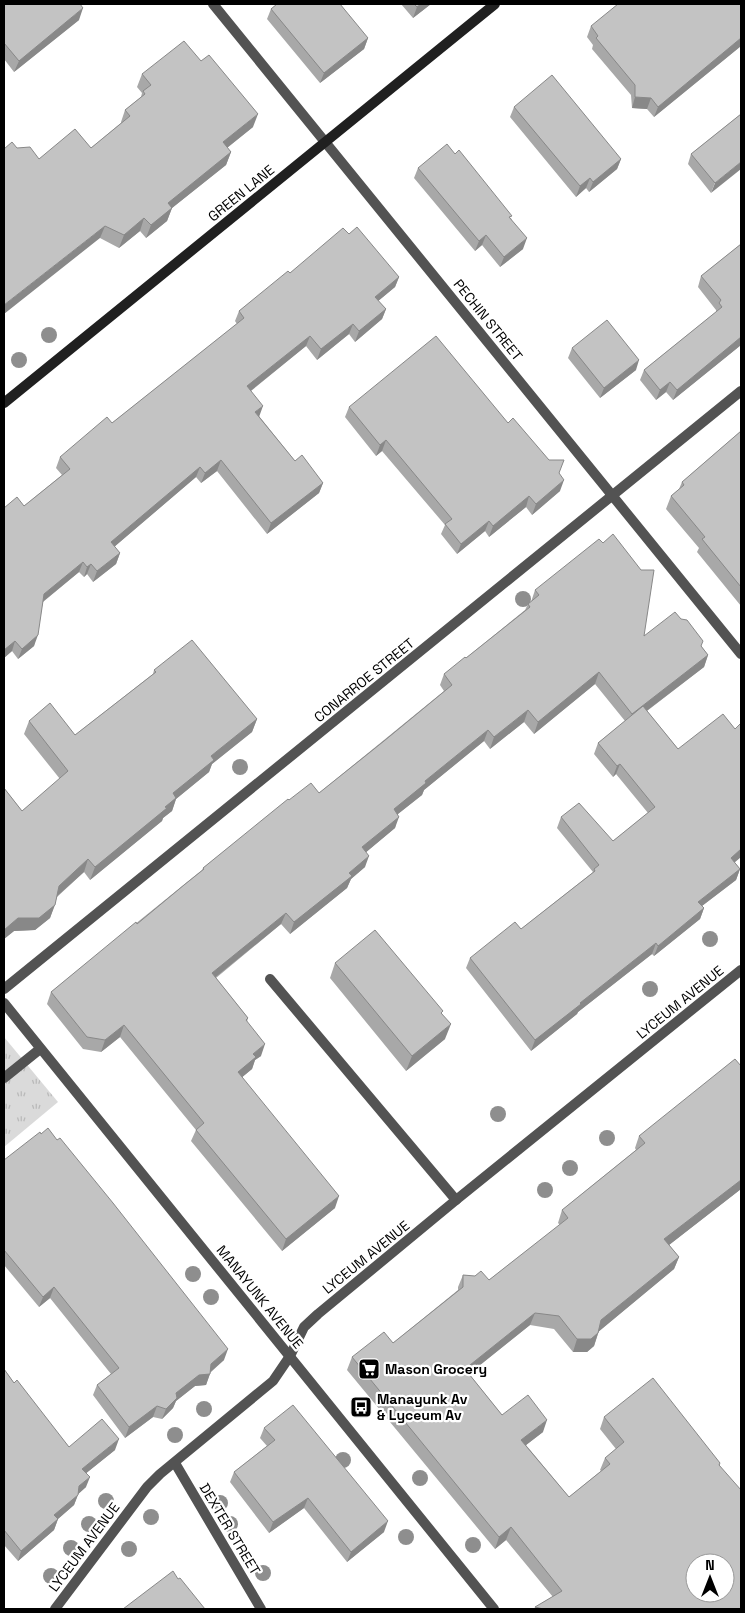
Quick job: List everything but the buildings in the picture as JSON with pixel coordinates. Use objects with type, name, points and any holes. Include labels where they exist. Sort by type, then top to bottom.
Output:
[{"type":"main road","name":"GREEN LANE","points":[[4,403],[495,4]]},
{"type":"street","name":"PECHIN STREET","points":[[213,4],[741,654]]},
{"type":"street","name":"CONARROE STREET","points":[[4,989],[741,391]]},
{"type":"street","name":"LYCEUM AVENUE","points":[[55,1609],[147,1488],[262,1391],[277,1376],[290,1356],[304,1328],[318,1314],[741,970]]},
{"type":"street","points":[[270,979],[456,1200]]},
{"type":"street","name":"MANAYUNK AVENUE","points":[[4,1003],[494,1609]]},
{"type":"street","points":[[4,1078],[40,1049]]},
{"type":"street","name":"DEXTER STREET","points":[[175,1463],[261,1609]]},
{"type":"green space","points":[[4,1037],[58,1102],[4,1147]]},
{"type":"place","name":"Mason Grocery","points":[[369,1369]]},
{"type":"place","name":"Manayunk Av & Lyceum Av","points":[[361,1407]]}]
